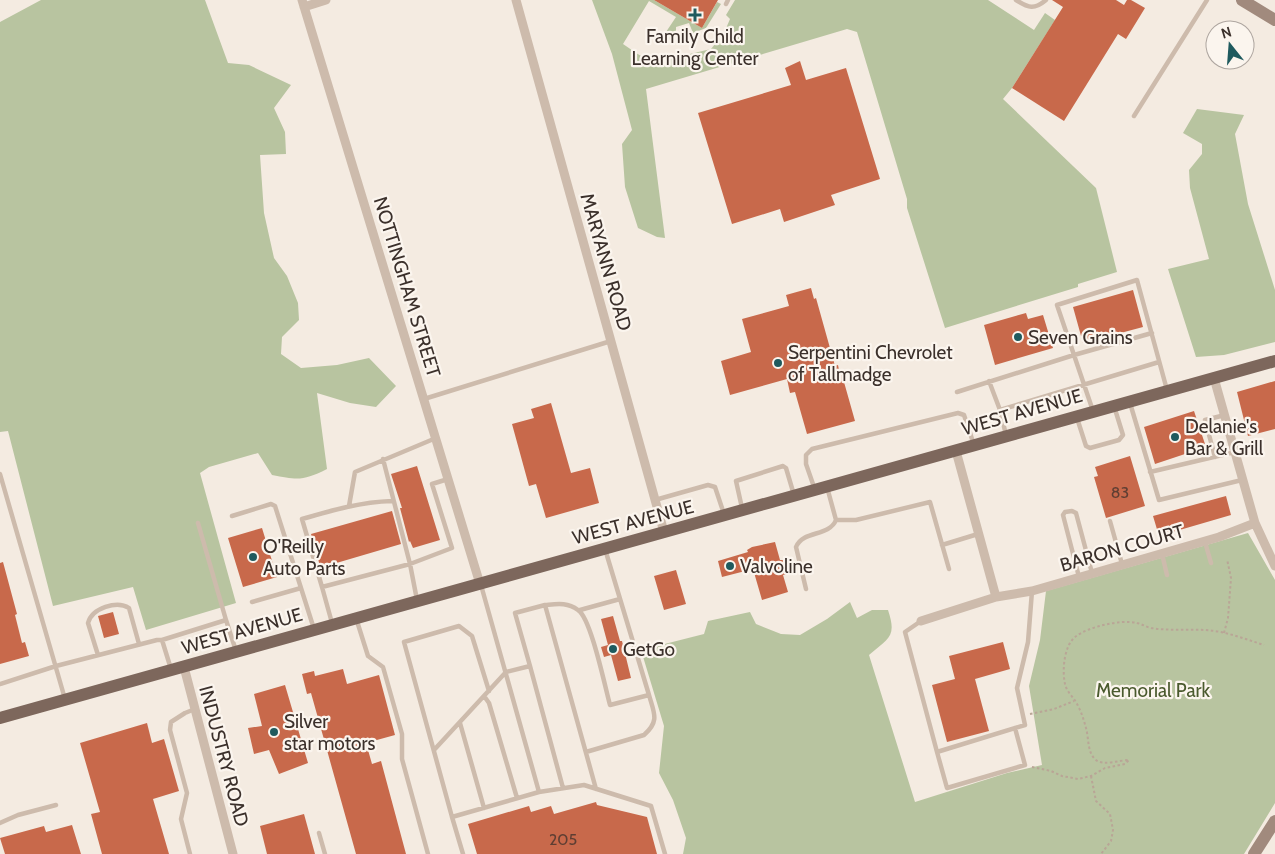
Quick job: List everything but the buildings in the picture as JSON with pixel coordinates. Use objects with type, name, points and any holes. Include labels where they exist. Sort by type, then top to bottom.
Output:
[{"type":"main road","name":"WEST AVENUE","points":[[0,718],[1275,361]]},
{"type":"street","points":[[303,3],[326,0]]},
{"type":"street","name":"MARYANN ROAD","points":[[516,0],[664,532]]},
{"type":"street","points":[[1242,0],[1275,20]]},
{"type":"street","name":"NOTTINGHAM STREET","points":[[303,3],[480,584]]},
{"type":"street","points":[[1214,378],[1255,523],[1275,566]]},
{"type":"street","points":[[956,451],[996,597]]},
{"type":"street","name":"BARON COURT","points":[[921,621],[996,597],[1032,591],[1162,553],[1255,523]]},
{"type":"street","name":"INDUSTRY ROAD","points":[[177,669],[195,709],[232,854]]},
{"type":"street","points":[[1254,854],[1275,821]]},
{"type":"lane","points":[[1016,0],[1028,7],[1036,6],[1046,0]]},
{"type":"lane","points":[[1134,116],[1207,0]]},
{"type":"lane","points":[[1093,412],[1057,305],[1137,280],[1168,391]]},
{"type":"lane","points":[[957,392],[1074,355],[1152,333]]},
{"type":"lane","points":[[424,398],[611,341]]},
{"type":"lane","points":[[1000,410],[1159,362]]},
{"type":"lane","points":[[989,381],[1000,410],[1006,436]]},
{"type":"lane","points":[[1130,402],[1159,500],[1243,480]]},
{"type":"lane","points":[[1077,417],[1086,446],[1090,448],[1119,440],[1123,435],[1114,406]]},
{"type":"lane","points":[[806,589],[796,547],[802,539],[829,530],[836,520],[806,464],[806,455],[812,449],[958,413],[964,415],[974,445]]},
{"type":"lane","points":[[1215,457],[1205,420],[1225,415]]},
{"type":"lane","points":[[349,506],[354,472],[436,438]]},
{"type":"lane","points":[[1150,472],[1235,452]]},
{"type":"lane","points":[[383,459],[392,501],[410,564],[417,601]]},
{"type":"lane","points":[[743,511],[736,481],[783,466],[786,468],[794,497]]},
{"type":"lane","points":[[0,474],[66,700]]},
{"type":"lane","points":[[322,587],[410,564],[452,548],[432,484],[448,479]]},
{"type":"lane","points":[[655,500],[708,485],[715,486],[725,516]]},
{"type":"lane","points":[[332,625],[302,519],[349,506],[370,502],[392,501]]},
{"type":"lane","points":[[836,520],[856,520],[930,502],[949,569]]},
{"type":"lane","points":[[232,516],[271,504],[275,506],[314,630]]},
{"type":"lane","points":[[1079,577],[1064,515],[1065,512],[1072,510],[1076,512],[1092,573]]},
{"type":"lane","points":[[1110,521],[1122,564]]},
{"type":"lane","points":[[198,522],[236,652]]},
{"type":"lane","points":[[942,545],[978,534]]},
{"type":"lane","points":[[1205,540],[1211,563]]},
{"type":"lane","points":[[586,752],[644,735],[654,725],[655,718],[604,549]]},
{"type":"lane","points":[[1162,553],[1167,575]]},
{"type":"lane","points":[[480,584],[539,792]]},
{"type":"lane","points":[[252,602],[301,588]]},
{"type":"lane","points":[[937,752],[1025,725],[1018,688],[1028,642],[1032,591]]},
{"type":"lane","points":[[580,610],[620,599]]},
{"type":"lane","points":[[563,788],[515,614],[545,605],[564,603],[580,610],[588,624],[610,705],[649,695]]},
{"type":"lane","points":[[98,655],[88,623],[89,618],[97,611],[114,605],[124,605],[129,608],[140,644]]},
{"type":"lane","points":[[545,605],[596,789]]},
{"type":"lane","points":[[356,618],[368,656],[383,667],[402,734],[402,759],[428,854]]},
{"type":"lane","points":[[0,684],[56,666],[162,640],[226,620]]},
{"type":"lane","points":[[921,621],[905,632],[946,788],[1025,765],[1015,728]]},
{"type":"lane","points":[[463,854],[404,642],[459,626],[472,636],[490,691]]},
{"type":"lane","points":[[162,640],[177,669]]},
{"type":"lane","points":[[434,750],[506,672],[530,666]]},
{"type":"lane","points":[[484,696],[489,702],[517,798]]},
{"type":"lane","points":[[190,854],[181,819],[187,793],[170,730],[171,722],[195,709]]},
{"type":"lane","points":[[460,722],[484,808]]},
{"type":"lane","points":[[452,817],[539,792],[584,785],[651,806],[665,854]]},
{"type":"lane","points":[[0,823],[18,814],[56,805]]},
{"type":"lane","points":[[319,833],[325,854]]},
{"type":"path","points":[[1224,633],[1228,618],[1232,578],[1227,559]]},
{"type":"path","points":[[1025,765],[1078,779],[1091,776],[1100,770],[1126,764],[1129,760],[1100,763],[1094,759],[1091,753],[1078,704],[1069,695],[1065,684],[1065,659],[1069,644],[1074,637],[1097,626],[1135,622],[1151,628],[1205,630],[1224,633],[1264,645]]},
{"type":"path","points":[[1023,715],[1054,709],[1074,701]]},
{"type":"path","points":[[1091,776],[1096,801],[1110,814],[1113,830],[1111,841],[1101,854]]},
{"type":"green space","points":[[41,0],[205,0],[228,63],[249,65],[291,85],[274,108],[285,132],[286,154],[260,155],[264,213],[274,258],[287,276],[298,303],[299,320],[282,337],[281,354],[301,368],[337,365],[369,358],[396,386],[376,407],[350,403],[317,393],[327,469],[319,473],[300,478],[272,475],[258,453],[209,467],[200,473],[236,603],[146,630],[133,587],[53,606],[8,431],[0,432],[0,22]]},
{"type":"green space","points":[[592,0],[654,0],[702,28],[717,2],[721,4],[706,28],[693,33],[689,23],[676,27],[676,31],[671,39],[660,42],[655,40],[655,35],[666,32],[676,17],[649,1],[623,44],[645,58],[655,61],[711,49],[724,33],[730,19],[726,15],[735,0],[988,0],[1034,30],[1045,13],[1055,20],[1003,99],[1096,188],[1117,272],[1078,284],[1078,287],[945,328],[907,208],[907,199],[857,32],[847,29],[646,89],[665,238],[657,237],[638,228],[625,187],[622,144],[632,130],[612,54]]},
{"type":"green space","points":[[1197,109],[1244,115],[1235,134],[1248,204],[1275,290],[1275,342],[1224,355],[1196,357],[1168,269],[1209,259],[1190,188],[1189,170],[1202,154],[1202,144],[1183,133]]},
{"type":"green space","name":"Memorial Park","points":[[1248,533],[1275,580],[1275,803],[1244,854],[683,854],[686,838],[673,800],[659,773],[664,726],[641,650],[704,634],[708,621],[750,612],[756,624],[781,634],[800,635],[827,619],[850,602],[857,618],[872,610],[888,610],[892,626],[891,632],[882,645],[869,655],[915,802],[1007,773],[1042,765],[1029,686],[1040,640],[1046,591]]},
{"type":"place","name":"Family Child Learning Center","points":[[695,15]]},
{"type":"place","name":"Seven Grains","points":[[1018,337]]},
{"type":"place","name":"Serpentini Chevrolet of Tallmadge","points":[[778,363]]},
{"type":"place","name":"Delanie's Bar & Grill","points":[[1175,437]]},
{"type":"place","name":"O'Reilly Auto Parts","points":[[253,557]]},
{"type":"place","name":"Valvoline","points":[[730,566]]},
{"type":"place","name":"GetGo","points":[[613,649]]},
{"type":"place","name":"Silver star motors","points":[[274,732]]}]
